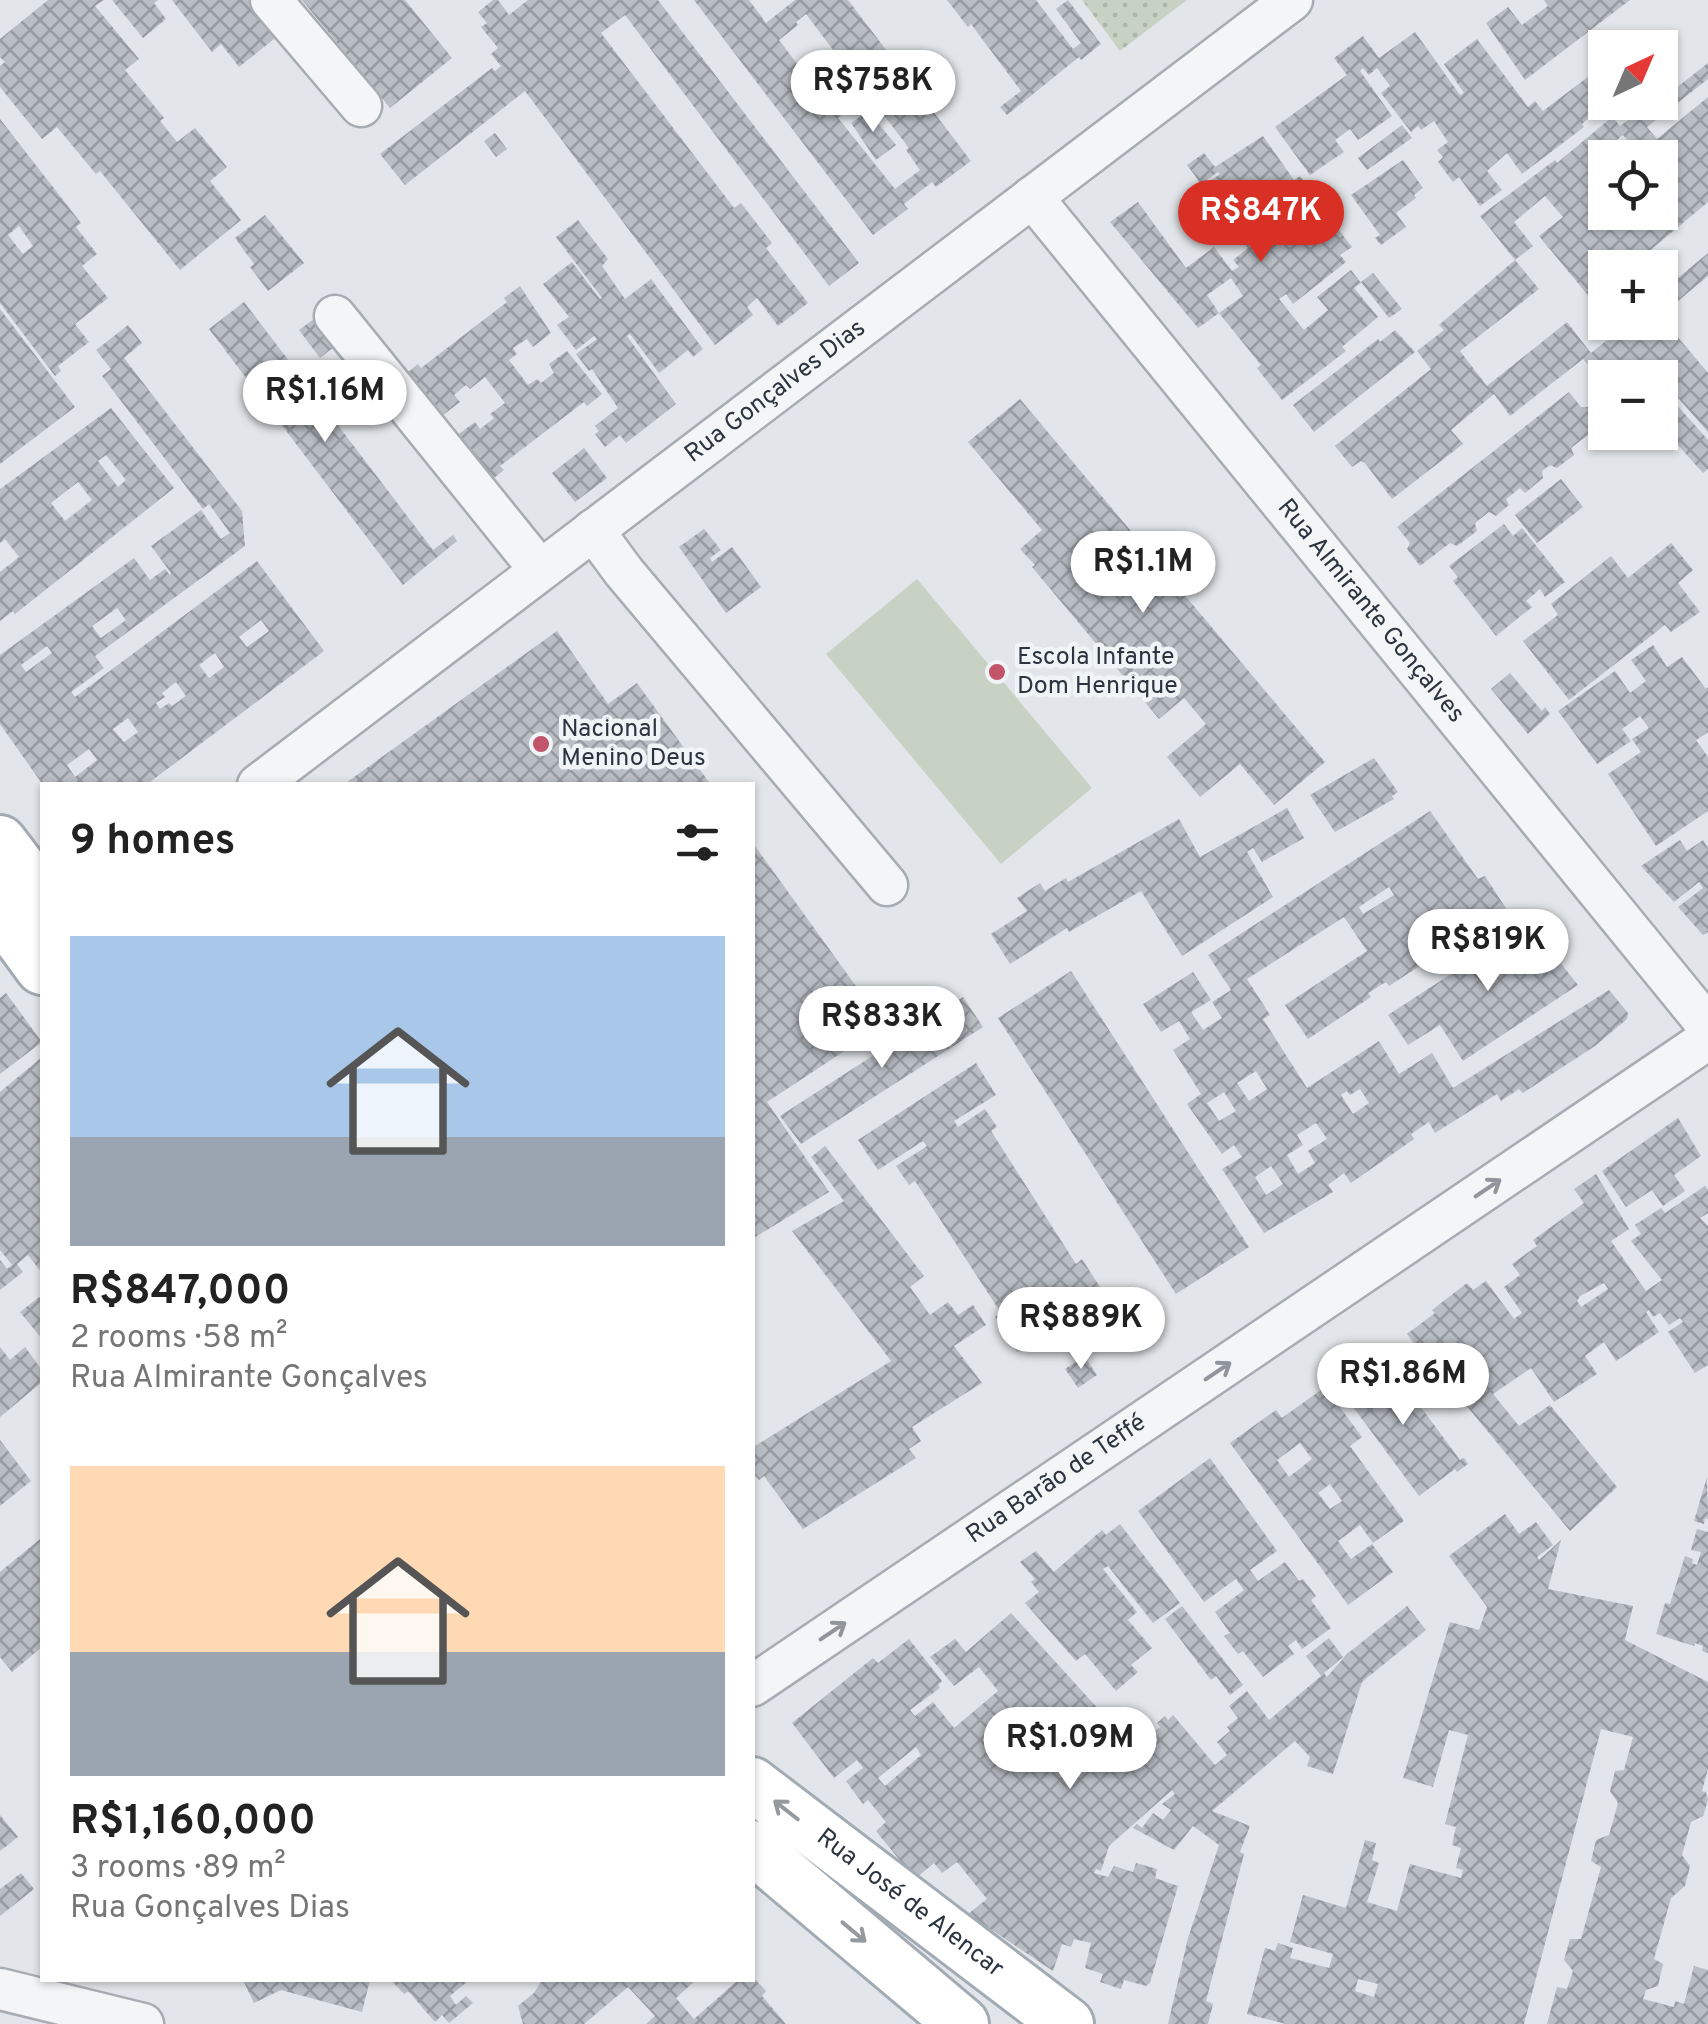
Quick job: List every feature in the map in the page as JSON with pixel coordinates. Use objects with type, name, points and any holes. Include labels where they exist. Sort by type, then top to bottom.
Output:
[{"type":"main road","points":[[0,842],[40,894]]},
{"type":"main road","points":[[0,892],[40,915]]},
{"type":"main road","points":[[0,911],[40,965]]},
{"type":"main road","name":"Rua José de Alencar","points":[[755,1786],[1067,2024]]},
{"type":"main road","name":"Rua José de Alencar","points":[[755,1850],[962,2024]]},
{"type":"street","points":[[271,0],[361,106]]},
{"type":"street","name":"Rua Gonçalves Dias","points":[[262,782],[1292,0]]},
{"type":"street","name":"Rua Almirante Gonçalves","points":[[1032,197],[1708,1026]]},
{"type":"street","points":[[335,316],[540,570]]},
{"type":"street","points":[[594,530],[624,572],[886,885]]},
{"type":"street","name":"Rua Barão de Teffé","points":[[755,1684],[1708,1039]]},
{"type":"street","points":[[0,1988],[143,2024]]},
{"type":"green space","points":[[1082,0],[1187,0],[1120,51]]},
{"type":"green space","points":[[917,579],[1092,788],[1001,864],[826,654]]},
{"type":"building","points":[[48,0],[104,0],[95,6],[139,59],[125,70],[164,118],[160,121],[177,142],[195,128],[227,167],[210,181],[241,220],[180,270],[100,171],[96,174],[57,127],[42,139],[0,87],[0,66],[5,62],[0,57],[0,39]]},
{"type":"building","points":[[112,0],[158,0],[154,3],[166,19],[143,38]]},
{"type":"building","points":[[172,0],[266,0],[289,27],[239,67],[221,44],[212,52]]},
{"type":"building","points":[[302,0],[405,0],[452,58],[390,108]]},
{"type":"building","points":[[498,0],[509,15],[528,0],[658,0],[859,263],[829,286],[625,15],[601,33],[734,208],[741,203],[772,243],[766,248],[808,303],[778,326],[757,298],[747,307],[753,315],[715,345],[525,91],[405,185],[380,154],[492,68],[495,71],[501,66],[491,54],[498,48],[481,27],[487,23],[478,12]]},
{"type":"building","points":[[694,0],[749,0],[766,23],[795,0],[848,0],[971,161],[936,187],[932,182],[904,204],[908,209],[873,235]],"holes":[[[806,14],[855,79],[826,102],[779,40]],[[866,92],[909,148],[906,150],[920,170],[895,189],[838,118]]]},
{"type":"building","points":[[947,0],[1036,0],[1073,49],[1081,43],[1056,9],[1068,0],[1101,44],[1007,115],[1000,107],[1021,91],[971,24],[968,27]]},
{"type":"building","points":[[1544,0],[1630,0],[1525,80],[1486,23],[1508,7],[1522,25],[1548,6]]},
{"type":"building","points":[[1415,32],[1460,95],[1464,93],[1444,64],[1477,39],[1528,107],[1535,101],[1543,111],[1588,77],[1588,119],[1582,124],[1584,127],[1522,174],[1507,153],[1487,171],[1502,190],[1480,206],[1459,177],[1453,182],[1438,162],[1443,157],[1437,150],[1448,142],[1434,121],[1411,132],[1381,93],[1390,86],[1377,68],[1369,75],[1363,68],[1360,71],[1392,116],[1358,140],[1350,129],[1335,140],[1344,152],[1310,175],[1275,127],[1347,75],[1334,58],[1363,36],[1379,58]]},
{"type":"building","points":[[1708,63],[1708,79],[1678,103],[1678,86]]},
{"type":"building","points":[[1708,97],[1708,202],[1678,227],[1678,140],[1627,140],[1623,135],[1617,140],[1588,140],[1588,230],[1674,230],[1651,250],[1588,250],[1588,295],[1539,236],[1563,217],[1545,196],[1514,222],[1533,246],[1515,260],[1480,216],[1555,160],[1557,163],[1608,120],[1620,126],[1628,120],[1656,120],[1647,127],[1657,139]]},
{"type":"building","points":[[868,111],[896,145],[876,160],[851,123]]},
{"type":"building","points":[[0,119],[81,223],[76,227],[97,254],[82,266],[108,298],[75,324],[89,342],[58,366],[61,371],[55,376],[0,303]],"holes":[[[19,226],[33,246],[23,254],[8,235]]]},
{"type":"building","points":[[1402,125],[1412,138],[1367,170],[1358,158]]},
{"type":"building","points":[[495,133],[507,149],[496,157],[484,141]]},
{"type":"building","points":[[1263,136],[1294,180],[1300,176],[1317,200],[1314,202],[1320,210],[1294,229],[1296,232],[1325,212],[1352,247],[1340,255],[1346,262],[1293,304],[1286,294],[1279,299],[1304,330],[1328,310],[1317,297],[1351,270],[1361,283],[1354,288],[1378,317],[1342,347],[1346,351],[1282,400],[1257,368],[1261,365],[1219,313],[1198,328],[1110,222],[1138,202],[1186,268],[1214,247],[1232,271],[1239,267],[1233,260],[1248,248],[1235,231],[1220,242],[1187,198],[1220,174],[1201,184],[1187,165],[1204,153],[1215,167]],"holes":[[[1231,278],[1243,296],[1219,313],[1207,295]]]},
{"type":"building","points":[[1403,160],[1423,188],[1396,213],[1406,227],[1381,245],[1375,238],[1380,235],[1351,195]]},
{"type":"building","points":[[265,215],[304,263],[268,291],[235,238]]},
{"type":"building","points":[[578,220],[608,259],[602,266],[625,299],[651,279],[703,349],[693,357],[688,350],[659,373],[630,334],[627,336],[676,404],[626,443],[620,435],[605,447],[595,434],[599,431],[595,426],[618,408],[592,369],[589,371],[576,354],[597,339],[594,336],[576,350],[557,325],[569,317],[543,284],[572,262],[602,298],[556,237]]},
{"type":"building","points":[[1708,253],[1708,276],[1678,301],[1678,278]]},
{"type":"building","points":[[1515,260],[1539,289],[1460,351],[1487,386],[1567,322],[1591,353],[1607,340],[1678,337],[1708,373],[1708,432],[1678,398],[1678,360],[1588,360],[1588,365],[1583,359],[1510,416],[1494,394],[1451,430],[1463,444],[1392,499],[1365,463],[1361,461],[1352,467],[1335,446],[1431,369],[1417,351],[1444,330],[1439,325]]},
{"type":"building","points":[[1373,273],[1402,309],[1389,318],[1361,282]]},
{"type":"building","points":[[520,286],[551,333],[533,347],[527,339],[513,348],[517,354],[509,360],[528,385],[537,379],[541,383],[554,373],[549,364],[567,351],[602,394],[587,406],[584,402],[500,466],[504,470],[489,482],[456,436],[475,422],[480,429],[494,418],[490,414],[505,403],[485,377],[454,395],[460,402],[442,416],[406,374],[418,364],[421,368],[507,302],[504,298]]},
{"type":"building","points":[[244,302],[433,550],[453,535],[457,541],[403,585],[209,329]]},
{"type":"building","points":[[0,309],[75,407],[0,464]]},
{"type":"building","points":[[318,316],[339,343],[320,358],[299,330]]},
{"type":"building","points":[[128,325],[142,343],[124,358],[242,511],[245,546],[95,656],[104,668],[71,692],[75,697],[257,561],[324,651],[150,782],[41,782],[0,724],[0,655],[134,558],[150,580],[165,569],[170,575],[151,546],[201,510],[221,539],[230,533],[209,504],[203,509],[102,376],[111,369],[96,350]],"holes":[[[117,608],[126,620],[101,638],[92,626]],[[261,620],[269,631],[247,647],[239,637]],[[47,646],[52,653],[26,672],[21,665]],[[215,653],[224,667],[209,678],[199,665]],[[176,682],[186,696],[160,709],[156,703],[165,697],[162,693]],[[128,718],[138,732],[124,742],[113,729]],[[89,749],[97,760],[75,777],[67,765]]]},
{"type":"building","points":[[1395,330],[1415,352],[1314,432],[1293,405]]},
{"type":"building","points":[[1569,392],[1581,407],[1588,407],[1588,435],[1571,448],[1574,455],[1557,468],[1550,465],[1542,471],[1543,478],[1525,493],[1520,488],[1506,499],[1509,505],[1496,516],[1489,512],[1475,523],[1477,531],[1457,546],[1450,543],[1420,566],[1407,549],[1410,543],[1397,527]]},
{"type":"building","points":[[1020,399],[1325,762],[1274,805],[1240,764],[1200,797],[1167,757],[1206,724],[1184,698],[1159,719],[1020,549],[1042,530],[968,442]]},
{"type":"building","points":[[1678,406],[1708,440],[1708,469],[1703,473],[1678,445]]},
{"type":"building","points":[[111,408],[174,488],[15,614],[13,611],[0,621],[0,572],[19,557],[5,539],[0,543],[0,489]],"holes":[[[106,455],[126,480],[118,487],[98,461]],[[78,482],[92,500],[65,521],[51,503]]]},
{"type":"building","points":[[584,448],[607,478],[575,502],[552,473]]},
{"type":"building","points":[[1561,479],[1583,507],[1537,543],[1515,515]]},
{"type":"building","points":[[1504,524],[1513,536],[1522,528],[1565,582],[1545,597],[1540,589],[1526,601],[1532,607],[1496,636],[1453,581],[1458,577],[1449,566]]},
{"type":"building","points":[[704,529],[721,550],[710,558],[712,562],[732,547],[761,587],[726,613],[679,547]]},
{"type":"building","points":[[1671,543],[1693,570],[1678,583],[1700,612],[1671,632],[1665,625],[1569,700],[1523,641],[1558,615],[1551,604],[1611,556],[1628,578]]},
{"type":"building","name":"Nacional Menino Deus","points":[[557,631],[608,704],[637,683],[709,782],[347,782]]},
{"type":"building","points":[[1653,645],[1667,667],[1682,657],[1708,687],[1708,732],[1696,740],[1708,757],[1708,811],[1656,846],[1608,774],[1641,752],[1632,739],[1649,728],[1640,716],[1622,729],[1631,741],[1597,764],[1558,711],[1615,671],[1630,693],[1646,681],[1631,660]]},
{"type":"building","points":[[1510,673],[1542,711],[1545,707],[1550,714],[1528,734],[1491,689]]},
{"type":"building","points":[[1374,758],[1398,792],[1392,796],[1394,799],[1335,832],[1310,795]]},
{"type":"building","points":[[1287,808],[1304,838],[1262,862],[1253,848],[1247,852],[1273,897],[1182,956],[1141,891],[1069,932],[1067,928],[1010,964],[991,934],[1027,911],[1017,898],[1040,883],[1045,891],[1066,878],[1068,882],[1179,819],[1200,857]]},
{"type":"building","points":[[1430,811],[1478,879],[1485,876],[1507,910],[1481,927],[1478,924],[1470,929],[1472,932],[1389,986],[1386,982],[1368,993],[1371,997],[1308,1039],[1285,1005],[1367,951],[1344,917],[1247,979],[1270,1015],[1263,1019],[1307,1088],[1379,1041],[1399,1074],[1432,1053],[1453,1088],[1609,990],[1628,1013],[1627,1019],[1595,1046],[1523,1093],[1519,1089],[1501,1101],[1497,1094],[1435,1133],[1429,1122],[1411,1134],[1414,1139],[1351,1183],[1344,1173],[1328,1185],[1333,1192],[1264,1233],[1222,1169],[1242,1157],[1234,1145],[1222,1154],[1187,1104],[1201,1094],[1173,1050],[1190,1039],[1179,1021],[1161,1032],[1143,1004],[1193,972],[1211,1000],[1191,1012],[1203,1030],[1222,1018],[1212,1002],[1231,990],[1208,955]],"holes":[[[1389,887],[1394,895],[1363,914],[1359,907]],[[1256,1071],[1267,1089],[1249,1101],[1237,1083]],[[1360,1089],[1369,1103],[1353,1114],[1341,1095],[1347,1091],[1350,1095]],[[1224,1092],[1236,1111],[1219,1121],[1207,1103]],[[1316,1123],[1327,1139],[1308,1151],[1315,1163],[1298,1174],[1287,1155],[1303,1145],[1297,1135]],[[1271,1166],[1283,1184],[1266,1195],[1255,1177]]]},
{"type":"building","points":[[1680,840],[1687,851],[1703,840],[1708,848],[1708,932],[1703,935],[1678,907],[1703,888],[1699,882],[1674,902],[1641,866]]},
{"type":"building","points":[[755,846],[884,1025],[767,1102],[829,1192],[755,1237]]},
{"type":"building","points":[[1529,923],[1578,985],[1463,1061],[1440,1025],[1408,1045],[1388,1015]]},
{"type":"building","points":[[1071,971],[1249,1247],[1176,1294],[998,1018]]},
{"type":"building","points":[[6,993],[40,1044],[0,1074],[0,998]]},
{"type":"building","points":[[963,997],[983,1027],[801,1144],[780,1116]]},
{"type":"building","points":[[40,1059],[40,1270],[28,1255],[17,1264],[23,1272],[0,1290],[0,1260],[7,1269],[12,1265],[0,1250],[0,1092]]},
{"type":"building","points":[[976,1063],[996,1095],[954,1121],[958,1127],[985,1109],[997,1127],[991,1131],[1076,1264],[1082,1259],[1105,1295],[1017,1352],[995,1317],[1001,1313],[915,1181],[909,1185],[896,1166],[927,1146],[923,1141],[878,1170],[858,1140]]},
{"type":"building","points":[[1678,1118],[1701,1156],[1674,1175],[1685,1191],[1663,1206],[1652,1190],[1626,1207],[1602,1171]]},
{"type":"building","points":[[825,1146],[924,1276],[910,1287],[930,1315],[948,1302],[958,1315],[973,1305],[986,1325],[954,1346],[982,1383],[912,1427],[921,1441],[909,1449],[916,1458],[803,1529],[764,1476],[759,1480],[755,1475],[755,1446],[891,1361],[792,1231],[844,1201],[811,1157]]},
{"type":"building","points":[[1596,1174],[1629,1229],[1611,1241],[1646,1291],[1662,1280],[1631,1241],[1641,1234],[1635,1225],[1661,1208],[1665,1213],[1705,1186],[1708,1213],[1700,1218],[1708,1226],[1708,1365],[1695,1373],[1668,1332],[1683,1322],[1680,1318],[1669,1325],[1660,1313],[1653,1317],[1649,1310],[1646,1312],[1659,1332],[1616,1361],[1604,1342],[1585,1356],[1597,1374],[1554,1402],[1531,1368],[1493,1394],[1519,1426],[1550,1405],[1617,1487],[1570,1531],[1455,1392],[1485,1366],[1477,1355],[1443,1383],[1407,1334],[1467,1283],[1473,1290],[1486,1281],[1514,1319],[1522,1313],[1504,1287],[1520,1275],[1512,1264],[1537,1246],[1533,1240],[1584,1203],[1574,1189]],"holes":[[[1604,1283],[1608,1289],[1581,1307],[1577,1301]]]},
{"type":"building","points":[[40,1297],[40,1337],[20,1312]]},
{"type":"building","points":[[0,1347],[10,1360],[25,1347],[40,1367],[40,1384],[0,1417]]},
{"type":"building","points":[[1084,1356],[1097,1375],[1078,1388],[1065,1369]]},
{"type":"building","points":[[1386,1360],[1460,1460],[1464,1458],[1468,1464],[1419,1496],[1342,1392]]},
{"type":"building","points":[[1325,1387],[1362,1437],[1350,1446],[1404,1521],[1373,1543],[1360,1525],[1338,1541],[1351,1559],[1372,1544],[1393,1572],[1348,1605],[1230,1443],[1276,1410],[1282,1418]],"holes":[[[1300,1443],[1312,1459],[1289,1477],[1277,1460]],[[1330,1484],[1342,1501],[1330,1509],[1318,1493]]]},
{"type":"building","points":[[0,1440],[31,1481],[0,1506]]},
{"type":"building","points":[[1210,1458],[1277,1551],[1250,1570],[1258,1581],[1285,1562],[1316,1596],[1311,1600],[1331,1628],[1302,1649],[1296,1640],[1288,1646],[1294,1654],[1263,1677],[1243,1651],[1238,1654],[1224,1636],[1230,1633],[1215,1612],[1244,1590],[1236,1579],[1204,1602],[1138,1511]]},
{"type":"building","points":[[1707,1477],[1708,1519],[1704,1524],[1694,1521]]},
{"type":"building","points":[[1505,1514],[1519,1534],[1536,1522],[1553,1545],[1537,1557],[1539,1560],[1561,1540],[1548,1589],[1633,1606],[1625,1640],[1708,1682],[1708,1769],[1702,1791],[1708,1800],[1703,1816],[1691,1822],[1682,1855],[1690,1866],[1685,1886],[1671,1898],[1654,1959],[1663,1964],[1658,1986],[1646,1990],[1643,1999],[1674,2007],[1675,2001],[1684,2004],[1694,1966],[1708,1970],[1708,2024],[1547,2024],[1557,1987],[1567,1989],[1573,1971],[1564,1960],[1570,1939],[1581,1939],[1601,1867],[1591,1861],[1596,1840],[1609,1835],[1618,1803],[1610,1791],[1615,1771],[1624,1770],[1633,1737],[1601,1729],[1524,2024],[1286,2024],[1247,2014],[1265,1948],[1275,1951],[1278,1943],[1293,1948],[1290,1958],[1329,1968],[1333,1954],[1290,1942],[1303,1895],[1346,1908],[1365,1840],[1376,1843],[1372,1860],[1379,1863],[1367,1902],[1397,1911],[1410,1864],[1461,1878],[1463,1870],[1456,1868],[1461,1848],[1452,1845],[1456,1827],[1445,1824],[1468,1735],[1449,1730],[1433,1787],[1403,1778],[1450,1622],[1479,1630],[1487,1607],[1449,1556]],"holes":[[[1358,1979],[1378,1984],[1374,1997],[1355,1991]]]},
{"type":"building","points":[[1120,1524],[1180,1603],[1153,1623],[1108,1566],[1103,1569],[1137,1612],[1128,1620],[1152,1648],[1131,1665],[1138,1672],[1116,1691],[1085,1654],[1076,1661],[1025,1603],[1039,1592],[1031,1582],[1035,1579],[1020,1562],[1036,1551],[1054,1572],[1102,1530],[1106,1535]]},
{"type":"building","points":[[1697,1529],[1708,1532],[1708,1653],[1695,1643],[1694,1646],[1656,1634],[1685,1556],[1697,1565],[1701,1552],[1691,1550]]},
{"type":"building","points":[[40,1539],[40,1649],[12,1672],[0,1657],[0,1572]]},
{"type":"building","points":[[1182,1606],[1243,1685],[1230,1695],[1216,1676],[1211,1680],[1165,1619]]},
{"type":"building","points":[[1407,1606],[1426,1630],[1362,1682],[1333,1774],[1307,1766],[1310,1757],[1295,1741],[1212,1811],[1250,1826],[1240,1852],[1244,1854],[1206,2001],[1213,2004],[1208,2024],[1168,2024],[1188,1938],[1219,1845],[1193,1826],[1174,1850],[1133,1828],[1137,1824],[1142,1828],[1153,1813],[1163,1820],[1171,1810],[1162,1804],[1175,1794],[1172,1790],[1109,1846],[1101,1871],[1096,1869],[1094,1873],[1108,1877],[1114,1866],[1133,1872],[1136,1863],[1157,1869],[1155,1878],[1178,1886],[1150,1983],[1146,1986],[1124,1980],[1121,1989],[1100,1982],[1103,1974],[1085,1968],[1091,1943],[1074,1939],[1071,1947],[1062,1944],[1053,1971],[968,1914],[987,1899],[957,1862],[942,1873],[934,1863],[915,1879],[876,1831],[886,1822],[868,1800],[863,1804],[846,1781],[863,1768],[857,1760],[834,1778],[792,1723],[873,1658],[878,1663],[909,1639],[942,1681],[940,1688],[910,1710],[915,1716],[933,1702],[954,1728],[998,1691],[979,1667],[954,1686],[930,1657],[955,1639],[966,1652],[1011,1613],[1133,1747],[1139,1742],[1135,1738],[1147,1729],[1151,1734],[1165,1716],[1168,1720],[1173,1715],[1215,1765],[1227,1755],[1217,1742],[1238,1718],[1229,1706],[1247,1691],[1269,1720],[1321,1676],[1306,1656],[1329,1638],[1343,1657],[1324,1673],[1327,1677],[1347,1654]],"holes":[[[916,1747],[921,1755],[885,1786],[878,1778]]]},
{"type":"building","points":[[0,1815],[18,1837],[0,1851]]},
{"type":"building","points":[[21,1873],[34,1889],[0,1916],[0,1889]]},
{"type":"building","points":[[755,1979],[766,1991],[762,1996],[786,2024],[646,2024],[655,2016],[628,1987],[584,2024],[523,2024],[518,2006],[541,1982],[694,1982],[676,1998],[694,2019],[736,1982]]},
{"type":"building","points":[[244,1982],[370,1982],[362,2012],[281,1990],[254,2003]]},
{"type":"building","points":[[393,1982],[467,1982],[450,1996],[456,2005],[466,1996],[473,2003],[449,2023],[442,2015],[435,2022],[408,1991],[404,1994]]},
{"type":"place","name":"Escola Infante Dom Henrique","points":[[997,672]]},
{"type":"place","name":"Nacional Menino Deus","points":[[541,744]]}]
